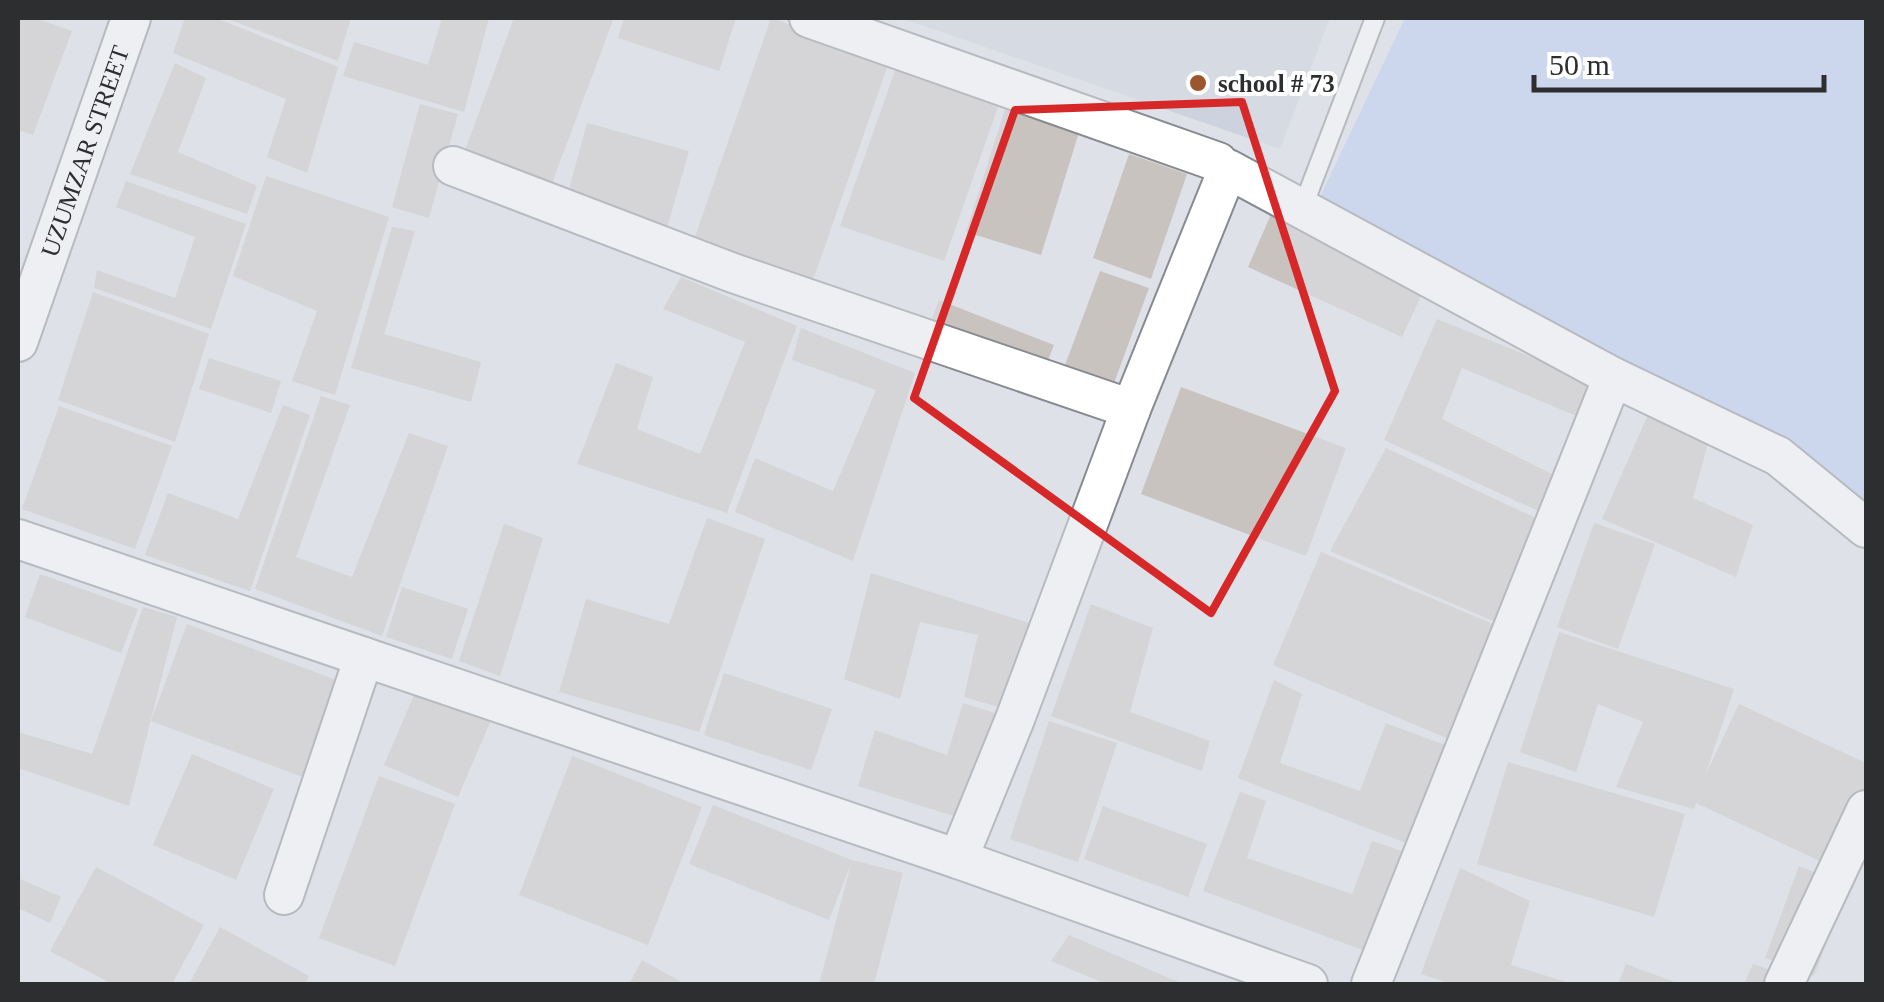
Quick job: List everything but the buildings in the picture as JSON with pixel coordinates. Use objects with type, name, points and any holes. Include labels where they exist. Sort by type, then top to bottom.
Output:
[{"type":"street","name":"UZUMZAR STREET","points":[[18,342],[131,18]]},
{"type":"street","points":[[809,18],[1223,165],[1614,377],[1778,456],[1866,528]]},
{"type":"street","points":[[958,859],[1223,165]]},
{"type":"street","points":[[453,166],[733,273],[1131,409]]},
{"type":"street","points":[[1370,984],[1614,377]]},
{"type":"street","points":[[18,539],[958,859],[1236,973],[1308,984]]},
{"type":"street","points":[[284,895],[364,658]]},
{"type":"street","points":[[1784,984],[1866,810]]},
{"type":"lane","points":[[1302,209],[1375,18]]},
{"type":"highlighted area","points":[[1242,102],[1335,391],[1211,613],[914,398],[1015,110]]},
{"type":"shaded area","name":"school # 73","points":[[901,18],[1330,18],[1280,149]]},
{"type":"shaded area","points":[[1405,18],[1866,18],[1866,505],[1708,403],[1318,201]]},
{"type":"place","name":"school # 73","points":[[1198,83]]}]
